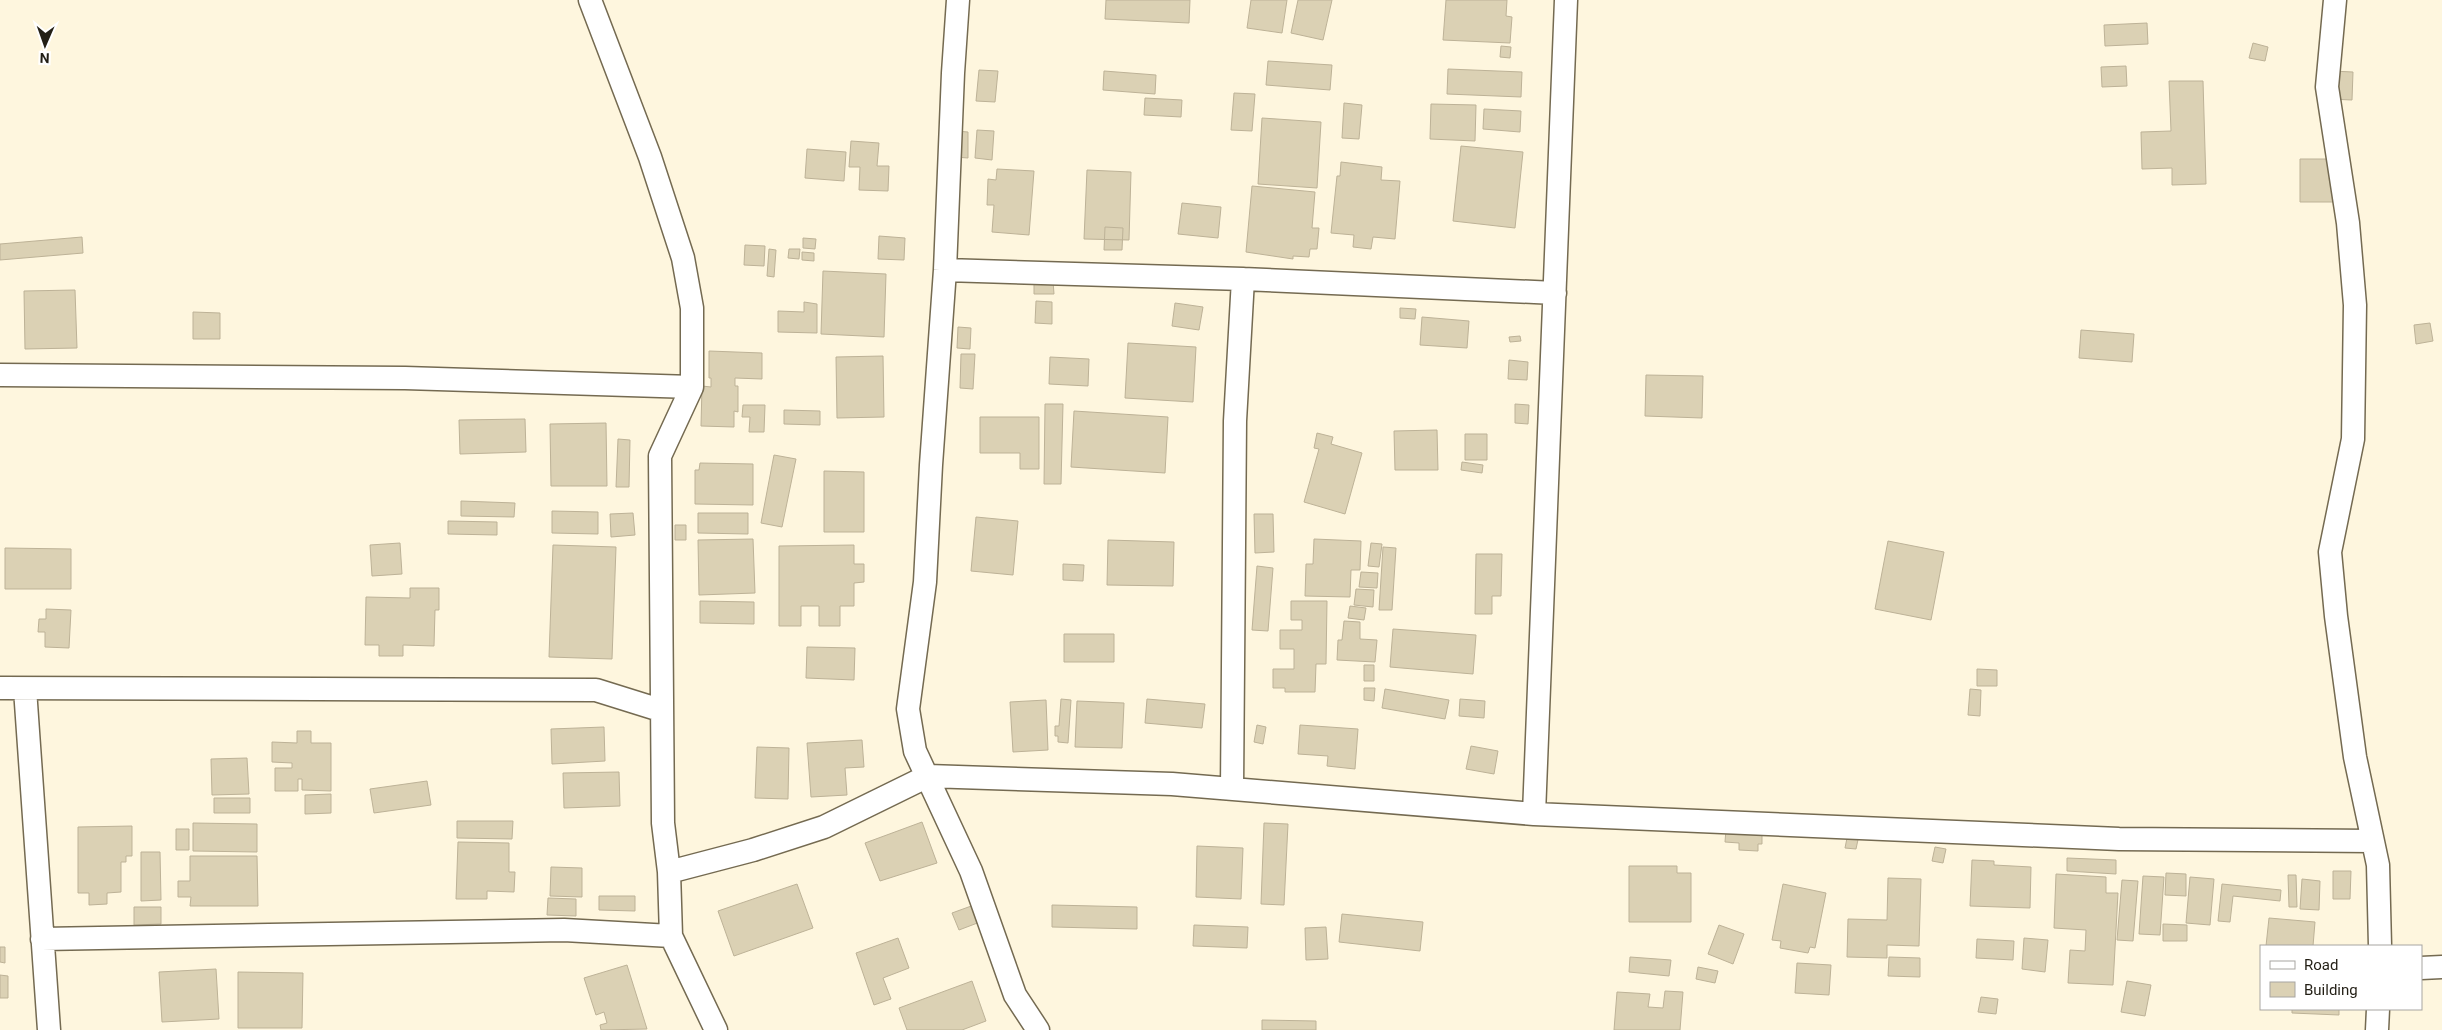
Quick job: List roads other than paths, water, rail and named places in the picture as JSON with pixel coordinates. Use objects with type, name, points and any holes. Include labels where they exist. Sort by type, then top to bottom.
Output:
[{"type":"street","points":[[590,0],[650,157],[683,258],[692,308],[692,387],[660,456],[662,823],[669,872],[671,936],[716,1030]]},
{"type":"street","points":[[958,0],[952,73],[945,270],[930,465],[925,582],[908,709],[915,751],[971,871],[1015,995],[1038,1030]]},
{"type":"street","points":[[1534,814],[1566,0]]},
{"type":"street","points":[[2335,0],[2326,87],[2348,224],[2355,305],[2353,439],[2330,552],[2336,616],[2355,757],[2371,841],[2378,865],[2380,945]]},
{"type":"street","points":[[945,270],[1243,279],[1555,293]]},
{"type":"street","points":[[1232,789],[1235,421],[1243,279]]},
{"type":"street","points":[[0,375],[405,378],[692,387]]},
{"type":"street","points":[[0,688],[596,690],[660,710]]},
{"type":"street","points":[[25,689],[49,1030]]},
{"type":"street","points":[[669,872],[753,850],[824,827],[928,776],[1172,784],[1534,814],[2119,839],[2371,841]]},
{"type":"street","points":[[42,939],[564,930],[671,936]]},
{"type":"street","points":[[2422,968],[2442,966]]},
{"type":"street","points":[[2377,1030],[2378,1010]]}]
